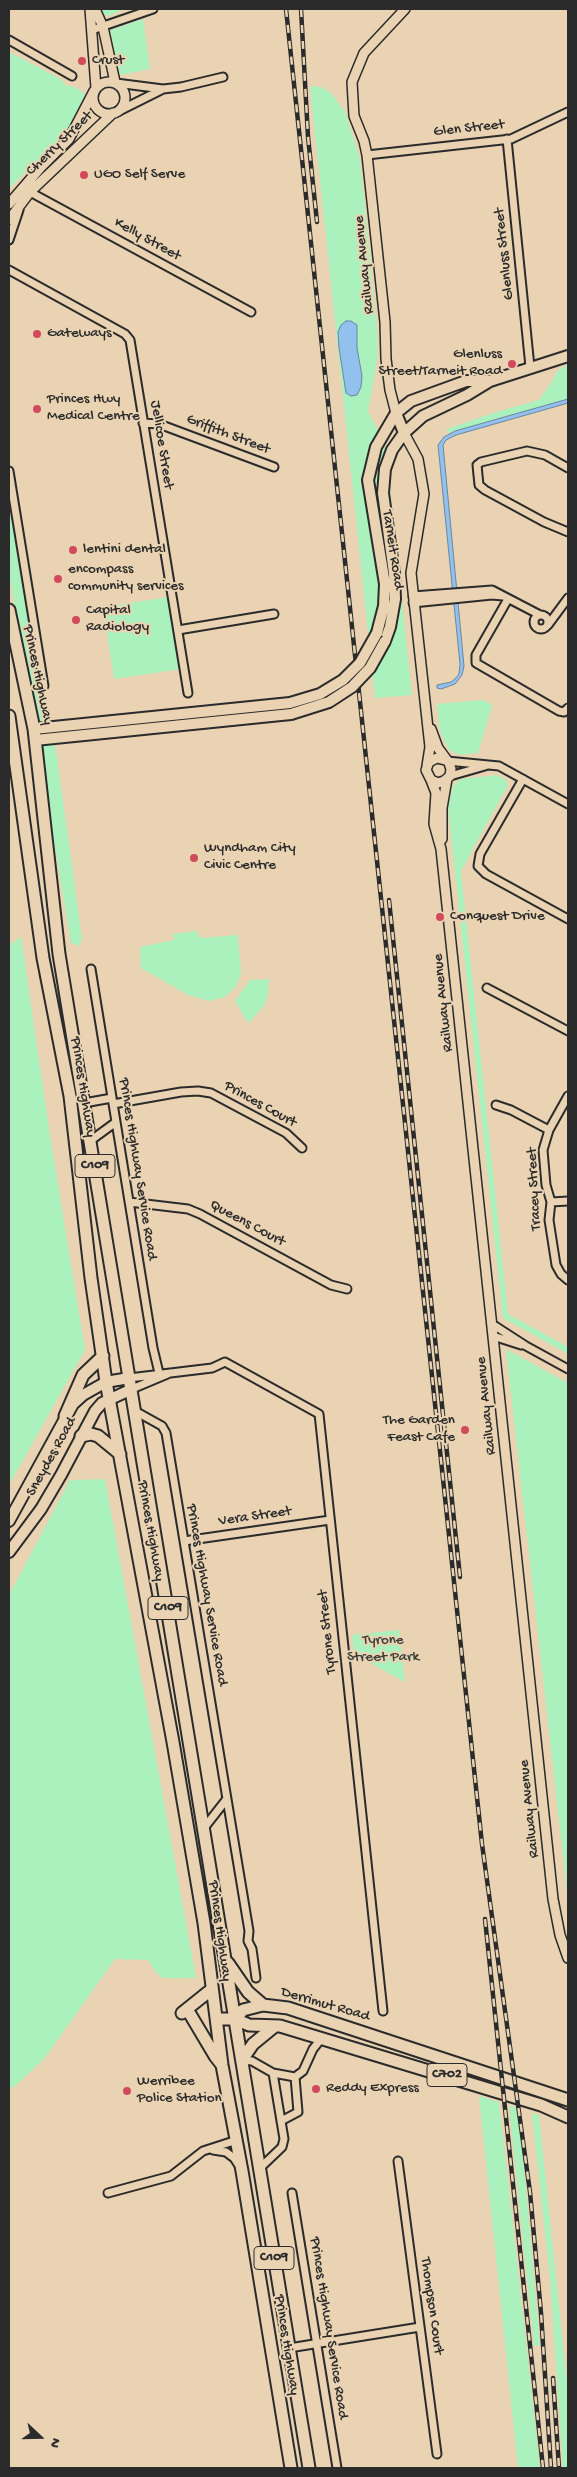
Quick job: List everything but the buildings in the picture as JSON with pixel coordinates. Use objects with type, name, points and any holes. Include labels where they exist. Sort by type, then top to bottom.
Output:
[{"type":"highway","name":"Princes Highway","points":[[9,610],[34,735],[60,954],[309,2468]]},
{"type":"highway","name":"Princes Highway","points":[[9,716],[11,743],[43,958],[74,1125],[91,1278],[106,1382],[173,1742],[204,1923],[222,2065],[237,2140],[291,2468]]},
{"type":"highway","points":[[11,743],[34,735]]},
{"type":"highway","points":[[43,958],[60,954]]},
{"type":"highway","points":[[74,1125],[84,1103]]},
{"type":"highway","points":[[64,1416],[83,1375],[103,1356]]},
{"type":"highway","points":[[81,1436],[91,1434],[98,1436],[120,1454]]},
{"type":"highway","points":[[225,1959],[248,1992],[264,2005]]},
{"type":"highway","points":[[212,1989],[186,2013],[222,2065]]},
{"type":"highway","name":"Derrimut Road","points":[[235,2019],[243,2010],[264,2005],[288,2008],[568,2100]]},
{"type":"highway","name":"C702","points":[[217,2019],[235,2019],[246,2025],[275,2026],[322,2039],[541,2105],[568,2117]]},
{"type":"highway","points":[[242,2060],[253,2044],[275,2026]]},
{"type":"highway","points":[[272,2350],[289,2348]]},
{"type":"main road","name":"Tarneit Road","points":[[34,735],[290,708],[329,702],[352,687],[370,668],[385,641],[393,614],[396,586],[384,505],[383,481],[388,457],[404,433],[424,416],[467,395],[490,381],[568,356]]},
{"type":"main road","name":"Tarneit Road","points":[[290,708],[320,694],[342,680],[363,658],[377,633],[384,606],[385,584],[368,480],[376,448],[396,413],[411,401],[466,381],[490,381]]},
{"type":"main road","points":[[396,413],[404,433]]},
{"type":"main road","name":"Sneydes Road","points":[[9,1521],[72,1404],[83,1395],[106,1382],[130,1384]]},
{"type":"main road","name":"Sneydes Road","points":[[9,1552],[41,1509],[95,1411],[130,1384]]},
{"type":"street","points":[[90,9],[95,106],[103,113],[116,112],[123,106],[125,96],[121,86],[116,83],[103,27],[95,9]]},
{"type":"street","points":[[92,30],[153,9]]},
{"type":"street","name":"Railway Avenue","points":[[396,413],[390,390],[386,359],[385,322],[367,155],[354,116],[352,82],[356,67],[364,52],[405,9]]},
{"type":"street","points":[[9,40],[72,76]]},
{"type":"street","name":"Cherry Street","points":[[9,220],[30,192],[116,112],[163,89],[224,78]]},
{"type":"street","points":[[95,90],[104,82],[163,89]]},
{"type":"street","name":"Cherry Street","points":[[9,204],[69,139],[86,111],[95,90]]},
{"type":"street","name":"Glen Street","points":[[367,155],[515,138],[568,112]]},
{"type":"street","name":"Glenluss Street","points":[[507,139],[530,367]]},
{"type":"street","name":"Kelly Street","points":[[30,192],[251,312]]},
{"type":"street","points":[[9,240],[20,205]]},
{"type":"street","name":"Jellicoe Street","points":[[9,270],[126,336],[131,345],[188,693]]},
{"type":"street","name":"Griffith Street","points":[[144,423],[159,424],[274,467]]},
{"type":"street","points":[[404,433],[418,459],[424,494],[411,573],[430,747],[427,774],[431,780],[438,783],[490,765]]},
{"type":"street","points":[[568,468],[533,451],[521,451],[478,464],[479,485],[482,489],[544,522],[568,532]]},
{"type":"street","points":[[9,471],[44,686]]},
{"type":"street","points":[[413,599],[492,595],[506,597],[547,618],[548,625]]},
{"type":"street","points":[[506,597],[476,655],[476,663],[559,711],[564,712],[568,708]]},
{"type":"street","points":[[521,606],[534,620],[536,627],[540,629],[548,625],[568,598]]},
{"type":"street","points":[[534,620],[542,615],[560,611]]},
{"type":"street","points":[[178,630],[274,614]]},
{"type":"street","points":[[425,712],[438,748],[450,766],[448,778]]},
{"type":"street","points":[[427,766],[437,758],[502,767],[568,804]]},
{"type":"street","name":"Railway Avenue","points":[[441,850],[442,808],[448,778]]},
{"type":"street","points":[[523,779],[480,854],[478,866],[486,874],[568,919]]},
{"type":"street","name":"Railway Avenue","points":[[431,780],[436,793],[434,818],[441,850],[553,1899],[560,1935],[568,1958]]},
{"type":"street","name":"Princes Highway Service Road","points":[[91,969],[153,1348],[159,1373]]},
{"type":"street","points":[[487,988],[501,993],[568,1030]]},
{"type":"street","name":"Princes Court","points":[[112,1101],[181,1092],[198,1091],[211,1093],[286,1133],[302,1148]]},
{"type":"street","name":"Tracey Street","points":[[568,1096],[549,1130],[543,1150],[547,1193],[551,1202],[549,1220],[556,1265],[561,1274],[568,1280]]},
{"type":"street","name":"Princes Highway","points":[[84,1103],[112,1101]]},
{"type":"street","points":[[496,1105],[511,1110],[549,1130]]},
{"type":"street","name":"Princes Highway","points":[[90,1141],[116,1122]]},
{"type":"street","points":[[551,1202],[568,1201]]},
{"type":"street","name":"Queens Court","points":[[129,1202],[188,1209],[330,1285],[347,1289]]},
{"type":"street","points":[[492,1324],[526,1346],[568,1369]]},
{"type":"street","points":[[493,1336],[526,1346]]},
{"type":"street","name":"Tyrone Street","points":[[130,1384],[159,1373],[212,1368],[226,1362],[319,1414],[383,2011]]},
{"type":"street","name":"Tyrone Street","points":[[130,1384],[170,1373]]},
{"type":"street","name":"Princes Highway Service Road","points":[[135,1411],[162,1426],[166,1433],[249,1930],[248,1941],[252,1949],[256,1978]]},
{"type":"street","name":"Vera Street","points":[[184,1542],[330,1520]]},
{"type":"street","points":[[204,1828],[226,1800]]},
{"type":"street","points":[[242,2060],[257,2064],[273,2073],[294,2077],[303,2071],[313,2049],[322,2039]]},
{"type":"street","points":[[260,2168],[282,2147],[284,2139],[273,2073]]},
{"type":"street","points":[[281,2121],[298,2112],[294,2077]]},
{"type":"street","points":[[108,2193],[171,2176],[184,2168],[203,2151],[237,2140]]},
{"type":"street","points":[[203,2151],[218,2149],[226,2152],[234,2158],[242,2171]]},
{"type":"street","name":"Thompson Court","points":[[398,2161],[437,2454]]},
{"type":"street","name":"Princes Highway Service Road","points":[[292,2193],[338,2468]]},
{"type":"street","points":[[289,2348],[420,2327]]},
{"type":"green space","points":[[97,9],[124,9],[109,16]]},
{"type":"green space","points":[[143,19],[150,69],[120,75],[110,30]]},
{"type":"green space","points":[[9,52],[61,79],[65,85],[75,87],[85,94],[72,125],[43,158],[33,164],[9,189]]},
{"type":"green space","points":[[310,86],[321,87],[331,93],[345,112],[360,159],[377,327],[378,355],[368,412],[386,450],[412,695],[375,698]]},
{"type":"green space","points":[[568,364],[568,399],[448,433],[447,429],[539,400],[553,380],[556,372]]},
{"type":"green space","points":[[9,506],[57,757],[82,939],[79,946],[71,943],[9,572]]},
{"type":"green space","points":[[169,597],[181,669],[114,679],[103,607]]},
{"type":"green space","points":[[483,700],[492,705],[478,753],[459,755],[449,750],[440,731],[437,704]]},
{"type":"green space","points":[[497,775],[506,780],[508,785],[461,871],[508,1314],[568,1347],[568,1354],[503,1318],[448,807],[453,786],[461,779]]},
{"type":"green space","points":[[197,931],[200,938],[238,935],[241,973],[236,987],[225,997],[209,1001],[188,995],[141,968],[140,947],[174,940],[173,934]]},
{"type":"green space","points":[[21,937],[51,1142],[85,1350],[9,1485],[9,945]]},
{"type":"green space","points":[[269,979],[268,994],[264,1006],[248,1023],[235,1001],[250,980]]},
{"type":"green space","points":[[506,1349],[568,1383],[568,1900]]},
{"type":"green space","points":[[105,1479],[196,1978],[162,1978],[148,1960],[115,1959],[44,2059],[13,2088],[9,2086],[9,1595],[70,1480]]},
{"type":"green space","name":"Tyrone Street Park","points":[[399,1630],[405,1682],[354,1654],[352,1635]]},
{"type":"green space","points":[[479,2096],[499,2102],[540,2468],[518,2468]]},
{"type":"green space","points":[[509,2105],[517,2108],[540,2346],[534,2346]]},
{"type":"green space","points":[[532,2113],[539,2115],[568,2393],[568,2468],[563,2468],[550,2279]]},
{"type":"water","points":[[346,321],[351,321],[357,325],[357,348],[362,376],[361,387],[357,395],[351,396],[346,393],[339,348],[338,332],[341,325]]},
{"type":"water","points":[[568,399],[568,403],[456,435],[446,440],[443,445],[464,666],[462,675],[455,684],[441,689],[437,688],[437,685],[451,682],[455,679],[459,674],[460,664],[438,445],[444,437],[455,431]]},
{"type":"railway","points":[[286,9],[482,1844],[530,2192],[541,2313],[551,2468]]},
{"type":"railway","points":[[301,9],[308,137],[317,222]]},
{"type":"railway","points":[[389,900],[460,1577]]},
{"type":"railway","points":[[485,1919],[543,2468]]},
{"type":"railway","points":[[553,2378],[559,2468]]},
{"type":"place","name":"Crust","points":[[82,61]]},
{"type":"place","name":"UGO Self Serve","points":[[84,175]]},
{"type":"place","name":"Gateways","points":[[37,334]]},
{"type":"place","name":"Glenluss Street/Tarneit Road","points":[[512,364]]},
{"type":"place","name":"Princes Hwy Medical Centre","points":[[37,409]]},
{"type":"place","name":"lentini dental","points":[[73,550]]},
{"type":"place","name":"encompass community services","points":[[58,579]]},
{"type":"place","name":"Capital Radiology","points":[[76,620]]},
{"type":"place","name":"Wyndham City Civic Centre","points":[[194,858]]},
{"type":"place","name":"Conquest Drive","points":[[440,917]]},
{"type":"place","name":"The Garden Feast Cafe","points":[[465,1430]]},
{"type":"place","name":"Reddy Express","points":[[316,2089]]},
{"type":"place","name":"Werribee Police Station","points":[[127,2091]]}]
